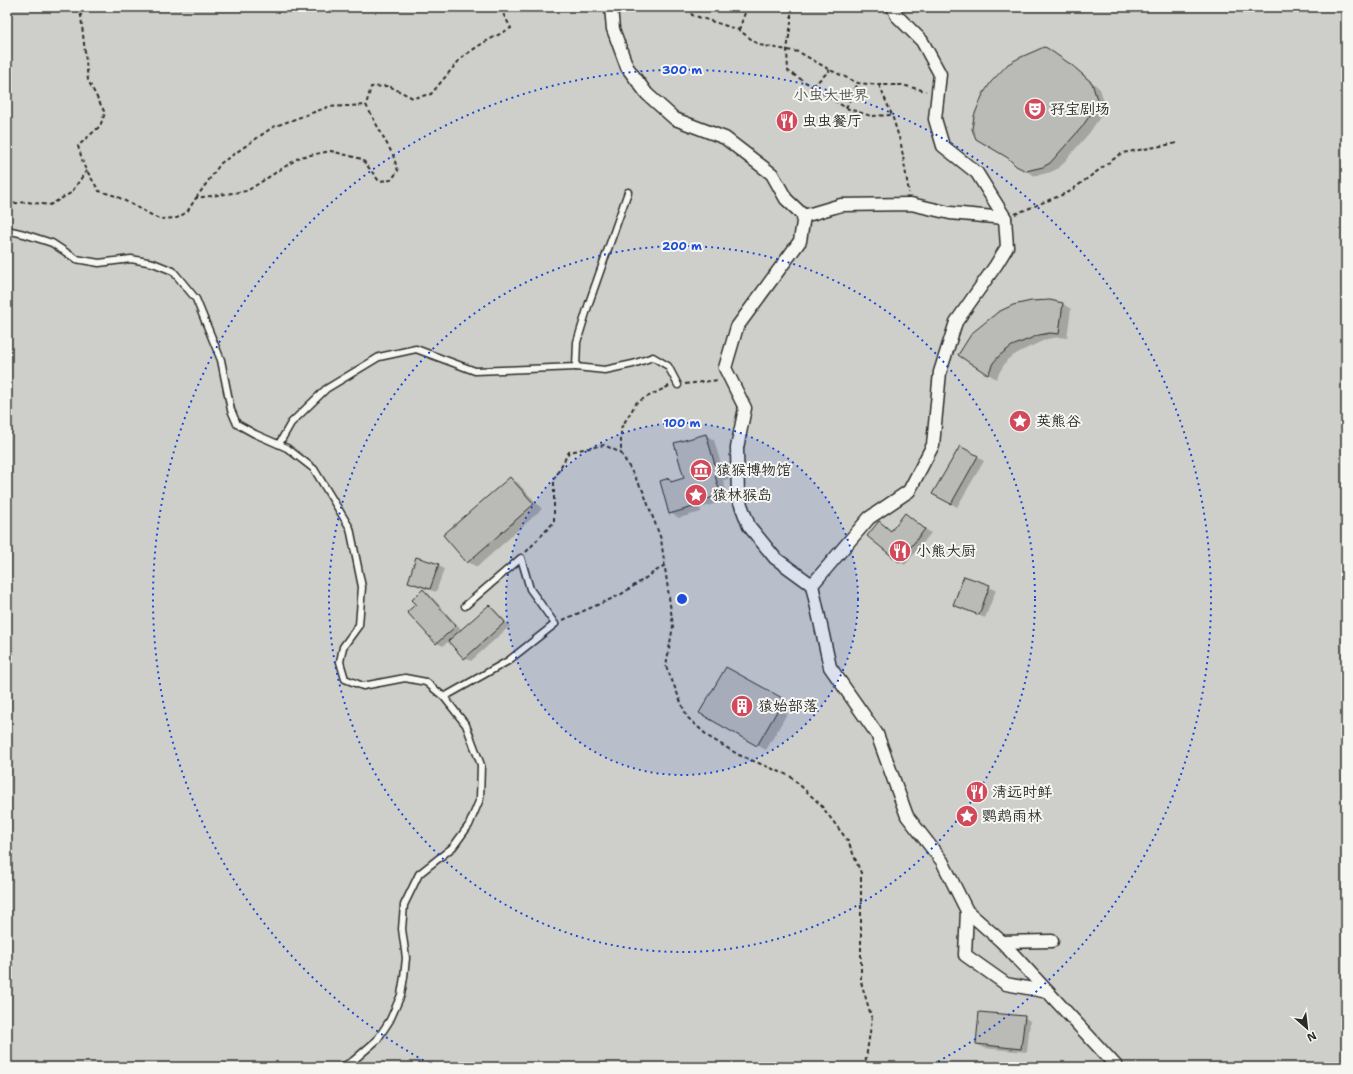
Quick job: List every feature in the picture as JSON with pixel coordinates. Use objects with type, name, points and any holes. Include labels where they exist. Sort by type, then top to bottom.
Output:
[{"type":"street","points":[[611,7],[613,30],[627,67],[647,94],[675,119],[725,138],[772,174],[786,199],[804,216]]},
{"type":"street","points":[[812,585],[869,518],[909,491],[933,445],[940,372],[956,322],[1007,247],[1005,218],[977,173],[943,146],[935,119],[940,74],[922,41],[897,16],[893,7]]},
{"type":"street","points":[[804,216],[841,205],[911,204],[950,213],[1005,218]]},
{"type":"street","points":[[804,216],[800,241],[737,327],[725,368],[745,408],[737,448],[738,496],[749,526],[775,558],[812,585],[830,667],[877,734],[907,816],[942,861],[967,911],[1002,942],[1117,1067]]},
{"type":"street","points":[[967,911],[965,955],[1006,984],[1048,992]]},
{"type":"street","points":[[1002,942],[1052,941]]},
{"type":"lane","points":[[576,367],[577,342],[628,192]]},
{"type":"lane","points":[[7,230],[52,243],[76,259],[99,264],[131,259],[153,263],[173,270],[196,299],[221,360],[231,410],[237,424],[255,434],[287,448],[314,469],[350,528],[362,587],[359,625],[343,647],[340,662],[345,679],[363,686],[405,678],[426,682],[444,697],[466,725],[481,765],[480,799],[469,825],[453,847],[419,874],[404,905],[402,929],[406,958],[404,977],[401,995],[390,1020],[377,1040],[353,1061],[342,1067]]},
{"type":"lane","points":[[279,444],[291,423],[326,389],[379,357],[416,349],[476,371],[576,367],[605,370],[633,364],[653,357],[668,366],[678,385]]},
{"type":"lane","points":[[444,697],[508,661],[555,624],[530,589],[521,558],[465,606]]},
{"type":"path","points":[[80,7],[88,80],[105,113],[100,126],[78,146],[84,166],[99,191],[116,196],[159,219],[178,218],[187,212],[221,163],[273,127],[328,107],[366,105]]},
{"type":"path","points":[[196,198],[247,191],[300,156],[331,151],[362,159],[379,181],[391,180],[398,171],[393,155],[366,105],[371,87],[389,86],[413,98],[431,94],[462,57],[483,43],[511,28],[501,10],[495,7]]},
{"type":"path","points":[[688,7],[692,15],[739,30],[759,45],[799,52],[830,70],[858,83],[902,85],[937,94]]},
{"type":"path","points":[[739,30],[747,7]]},
{"type":"path","points":[[791,7],[791,23],[787,50],[788,71],[846,108],[871,116],[892,115]]},
{"type":"path","points":[[812,86],[830,70]]},
{"type":"path","points":[[846,108],[858,83]]},
{"type":"path","points":[[879,85],[892,115],[901,144],[911,204]]},
{"type":"path","points":[[1005,218],[1069,192],[1122,153],[1177,143]]},
{"type":"path","points":[[7,204],[27,202],[50,205],[71,193],[87,170]]},
{"type":"path","points":[[730,379],[670,386],[637,402],[621,428],[621,453],[644,491],[661,539],[673,626],[666,666],[687,718],[709,737],[733,751],[790,776],[820,804],[848,841],[860,874],[861,982],[872,1019],[865,1065],[866,1067]]},
{"type":"path","points":[[521,558],[554,522],[554,479],[570,452],[604,445],[621,453]]},
{"type":"path","points":[[555,624],[620,595],[665,565]]},
{"type":"green space","name":"小虫大世界","points":[[7,7],[1346,7],[1346,1067],[7,1067]]},
{"type":"building","name":"孖宝剧场","points":[[1044,47],[1073,66],[1092,83],[1098,103],[1082,127],[1050,163],[1043,167],[1026,171],[1016,166],[1008,158],[976,139],[972,129],[974,116],[983,94],[991,82],[1008,64]]},
{"type":"building","points":[[1050,300],[1063,303],[1059,334],[1050,333],[1039,335],[1012,346],[1000,355],[993,363],[988,375],[958,355],[972,333],[998,312],[1013,305],[1031,301]]},
{"type":"building","name":"猿猴博物馆","points":[[706,434],[715,465],[718,464],[721,474],[715,476],[721,495],[692,503],[693,507],[669,514],[660,481],[669,478],[671,482],[684,478],[674,443]]},
{"type":"building","points":[[960,446],[978,456],[951,504],[932,494]]},
{"type":"building","points":[[510,477],[534,504],[467,563],[443,535]]},
{"type":"building","points":[[905,513],[925,529],[899,562],[867,536],[879,521],[891,531]]},
{"type":"building","points":[[416,557],[439,564],[430,589],[408,582]]},
{"type":"building","points":[[964,576],[990,585],[979,615],[953,605]]},
{"type":"building","points":[[423,589],[456,626],[436,644],[407,612],[416,604],[412,600]]},
{"type":"building","points":[[489,605],[505,622],[464,659],[448,641]]},
{"type":"building","name":"猿始部落","points":[[726,667],[784,699],[757,746],[699,713]]},
{"type":"building","points":[[979,1012],[1025,1016],[1021,1049],[976,1044]]},
{"type":"place","name":"孖宝剧场","points":[[1035,109]]},
{"type":"place","name":"虫虫餐厅","points":[[787,121]]},
{"type":"place","name":"英熊谷","points":[[1020,421]]},
{"type":"place","name":"猿猴博物馆","points":[[701,470]]},
{"type":"place","name":"猿林猴岛","points":[[696,495]]},
{"type":"place","name":"小熊大厨","points":[[900,551]]},
{"type":"place","name":"猿始部落","points":[[742,706]]},
{"type":"place","name":"清远时鲜","points":[[977,792]]},
{"type":"place","name":"鹦鹉雨林","points":[[967,816]]}]
